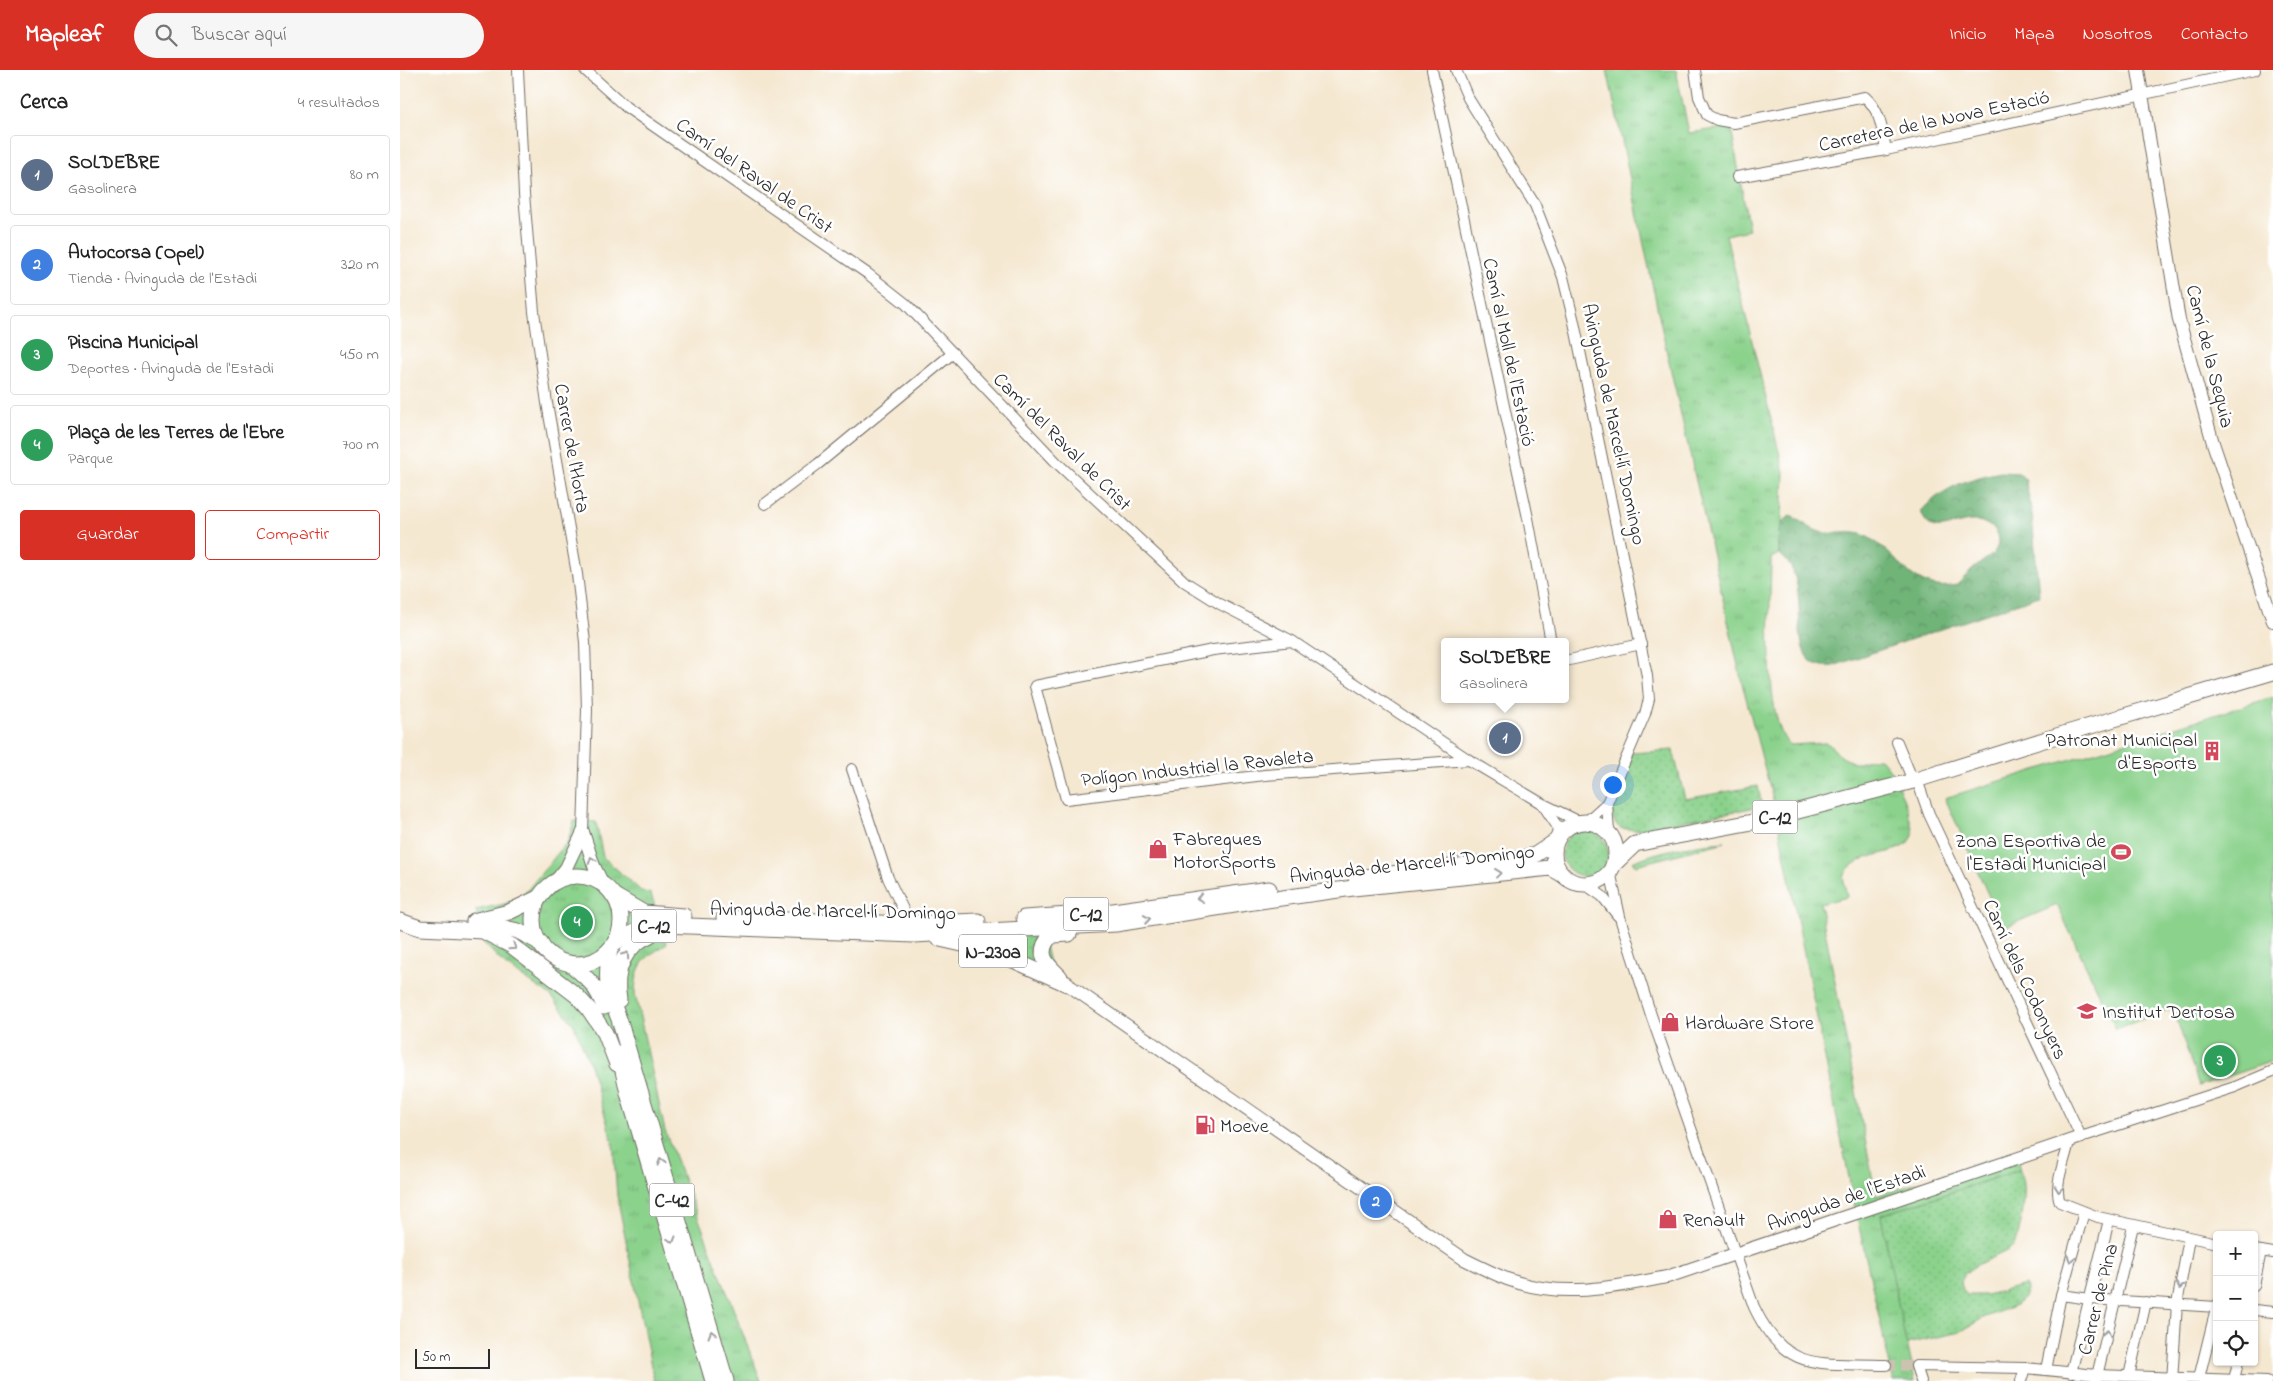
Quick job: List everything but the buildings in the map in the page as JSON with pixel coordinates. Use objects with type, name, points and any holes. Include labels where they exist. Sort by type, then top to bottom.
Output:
[{"type":"main road","name":"C-12","points":[[476,921],[509,912],[540,898],[553,884],[570,877],[582,876],[594,880],[644,913],[912,929],[1099,913],[1460,864],[1520,859],[1535,855],[1557,839],[1567,827],[1583,822],[1602,827],[1610,834],[1635,844],[1763,820],[1915,780],[2272,671]]},
{"type":"main road","points":[[1610,834],[1615,845],[1616,855],[1612,868]]},
{"type":"main road","points":[[1557,839],[1554,855],[1563,874]]},
{"type":"main road","points":[[1582,884],[1598,881],[1635,844]]},
{"type":"main road","name":"Avinguda de Marcel·lí Domingo","points":[[697,927],[912,929],[1116,924],[1353,888],[1550,868],[1563,874]]},
{"type":"main road","name":"C-12","points":[[1563,874],[1570,880],[1582,884]]},
{"type":"main road","name":"C-12","points":[[608,890],[618,906],[621,918],[620,931],[612,946]]},
{"type":"main road","points":[[540,898],[534,920],[541,943]]},
{"type":"main road","name":"C-12","points":[[400,920],[476,921],[518,932],[541,943],[553,956],[569,962],[591,961],[639,930],[652,926],[697,927]]},
{"type":"main road","points":[[400,920],[420,928],[483,931],[512,946],[576,995],[598,1021],[605,1033],[628,1093]]},
{"type":"main road","name":"N-230a","points":[[1067,984],[1044,960],[1042,952],[1048,939],[1054,936],[1080,933],[1116,924]]},
{"type":"main road","points":[[618,1019],[620,1007],[617,980],[619,966],[632,947],[641,939],[658,932],[697,927]]},
{"type":"main road","name":"N-230a","points":[[912,929],[992,951],[1067,984]]},
{"type":"main road","name":"C-42","points":[[612,946],[606,974],[607,986],[726,1381]]},
{"type":"main road","name":"C-42","points":[[569,962],[599,992],[616,1041],[628,1093],[713,1381]]},
{"type":"street","name":"Camí del Raval de Crist","points":[[585,70],[626,107],[868,274],[906,304],[1057,463],[1185,582],[1220,604],[1292,641],[1469,760],[1541,802],[1583,822]]},
{"type":"street","name":"Camí al Moll de l'Estació","points":[[1432,70],[1528,518],[1550,638]]},
{"type":"street","name":"Avinguda de Marcel·lí Domingo","points":[[1456,70],[1468,98],[1535,205],[1563,277],[1641,644],[1649,699],[1645,714],[1607,803]]},
{"type":"street","points":[[1695,70],[1699,97],[1707,115],[1717,120],[1734,123],[1865,98],[1874,105],[1879,114],[1886,150]]},
{"type":"street","name":"Camí de la Sequia","points":[[2138,70],[2179,320],[2213,443],[2273,621]]},
{"type":"street","name":"Carretera de la Nova Estació","points":[[1737,177],[1886,150],[2256,70]]},
{"type":"street","name":"Carrer de l'Horta","points":[[518,71],[524,194],[534,312],[547,403],[576,568],[584,636],[588,710],[583,832]]},
{"type":"street","points":[[765,504],[818,464],[953,353]]},
{"type":"street","name":"Polígon Industrial la Ravaleta","points":[[1292,641],[1213,650],[1035,686],[1066,799],[1265,775],[1469,760]]},
{"type":"street","points":[[1569,660],[1641,644]]},
{"type":"street","name":"Camí dels Codonyers","points":[[1897,742],[2075,1139]]},
{"type":"street","points":[[852,769],[888,878],[912,929]]},
{"type":"street","points":[[1541,802],[1557,826],[1557,839]]},
{"type":"street","points":[[1583,822],[1607,803]]},
{"type":"street","points":[[1607,803],[1610,834]]},
{"type":"street","points":[[553,884],[566,868],[583,832]]},
{"type":"street","points":[[583,832],[594,866],[608,890]]},
{"type":"street","points":[[1612,868],[1621,920],[1651,1015],[1735,1255],[1754,1307],[1765,1329],[1778,1345],[1793,1356],[1811,1362],[1886,1365]]},
{"type":"street","points":[[1582,884],[1602,896],[1621,920]]},
{"type":"street","name":"Avinguda de l'Estadi","points":[[1067,984],[1464,1259],[1508,1279],[1555,1290],[1606,1289],[1667,1277],[2234,1087],[2273,1071]]},
{"type":"street","points":[[2234,1087],[2273,1080]]},
{"type":"street","points":[[2075,1139],[2058,1195],[2060,1202],[2109,1220],[2213,1242]]},
{"type":"street","points":[[2046,1370],[2061,1296],[2084,1212]]},
{"type":"street","points":[[2071,1373],[2109,1220]]},
{"type":"street","name":"Carrer de Pina","points":[[2096,1378],[2133,1226]]},
{"type":"street","points":[[2172,1379],[2177,1304],[2189,1238]]},
{"type":"street","points":[[2258,1250],[2273,1253]]},
{"type":"street","points":[[2061,1296],[2213,1306]]},
{"type":"street","points":[[2129,1376],[2146,1302]]},
{"type":"street","points":[[2258,1310],[2273,1312]]},
{"type":"street","points":[[2199,1378],[2213,1321]]},
{"type":"street","points":[[1921,1381],[1916,1366],[2024,1368],[2071,1373],[2096,1378],[2129,1376],[2260,1381]]},
{"type":"street","points":[[2234,1380],[2237,1366]]},
{"type":"street","points":[[2021,1381],[2024,1368]]},
{"type":"green space","points":[[1607,70],[1676,70],[1689,133],[1731,127],[1749,230],[1726,235],[1784,472],[1782,521],[1778,539],[1779,554],[1771,558],[1771,684],[1780,730],[1789,745],[1825,743],[1830,745],[1840,756],[1854,763],[1875,758],[1881,760],[1897,783],[1910,819],[1913,836],[1907,843],[1900,848],[1859,861],[1850,867],[1843,876],[1847,897],[1820,904],[1876,1196],[2015,1152],[2020,1170],[1881,1215],[1915,1381],[1894,1381],[1891,1371],[1856,1213],[1774,803],[1742,683],[1666,349]]},
{"type":"green space","points":[[2001,472],[2019,473],[2025,479],[2032,514],[2039,596],[1833,666],[1816,664],[1806,655],[1801,640],[1797,584],[1791,567],[1779,554],[1779,533],[1785,520],[1790,516],[1820,532],[1861,534],[1878,543],[1907,571],[1928,584],[1942,586],[1957,585],[1995,551],[1998,542],[1995,529],[1976,521],[1937,527],[1925,520],[1921,511],[1938,496],[1958,485],[1979,477]]},
{"type":"green space","name":"Zona Esportiva de l'Estadi Municipal","points":[[2273,697],[2273,1061],[2199,1086],[2173,1008],[2116,1029],[2057,905],[2003,928],[1945,798]]},
{"type":"green space","points":[[1673,750],[1685,799],[1758,786],[1762,806],[1637,830],[1620,828],[1614,821],[1612,813],[1613,803],[1619,781],[1632,753]]},
{"type":"green space","points":[[574,821],[596,822],[603,857],[641,891],[651,894],[667,944],[642,963],[637,976],[635,994],[665,1131],[761,1381],[654,1381],[617,1196],[613,1143],[589,1062],[574,1025],[551,996],[505,965],[482,941],[476,910],[505,904],[525,893],[568,841]]},
{"type":"green space","points":[[1581,830],[1589,830],[1598,834],[1604,840],[1608,853],[1604,866],[1598,872],[1589,876],[1581,876],[1572,872],[1566,866],[1562,857],[1562,849],[1566,840],[1572,834]]},
{"type":"green space","points":[[1725,842],[1636,865],[1632,862],[1678,848]]},
{"type":"green space","points":[[1051,932],[1043,938],[1052,975],[949,937]]},
{"type":"green space","points":[[2020,1170],[2024,1181],[2024,1198],[2020,1226],[2014,1245],[1968,1271],[1963,1277],[1962,1285],[1967,1295],[1986,1295],[2025,1285],[2027,1289],[2024,1298],[2016,1305],[1983,1318],[1960,1332],[1906,1344],[1881,1215]]},
{"type":"tunnel","points":[[1886,1365],[1916,1366]]},
{"type":"place","name":"SOLDEBRE","points":[[1505,738]]},
{"type":"place","name":"Patronat Municipal d'Esports","points":[[2212,751]]},
{"type":"place","name":"Fabregues MotorSports","points":[[1158,849]]},
{"type":"place","name":"Zona Esportiva de l'Estadi Municipal","points":[[2121,852]]},
{"type":"place","name":"Plaça de les Terres de l'Ebre","points":[[577,922]]},
{"type":"place","name":"Institut Dertosa","points":[[2087,1011]]},
{"type":"place","name":"Hardware Store","points":[[1670,1022]]},
{"type":"place","name":"Piscina Municipal","points":[[2220,1061]]},
{"type":"place","name":"Moeve","points":[[1205,1125]]},
{"type":"place","name":"Autocorsa (Opel)","points":[[1376,1202]]},
{"type":"place","name":"Renault","points":[[1668,1219]]}]
